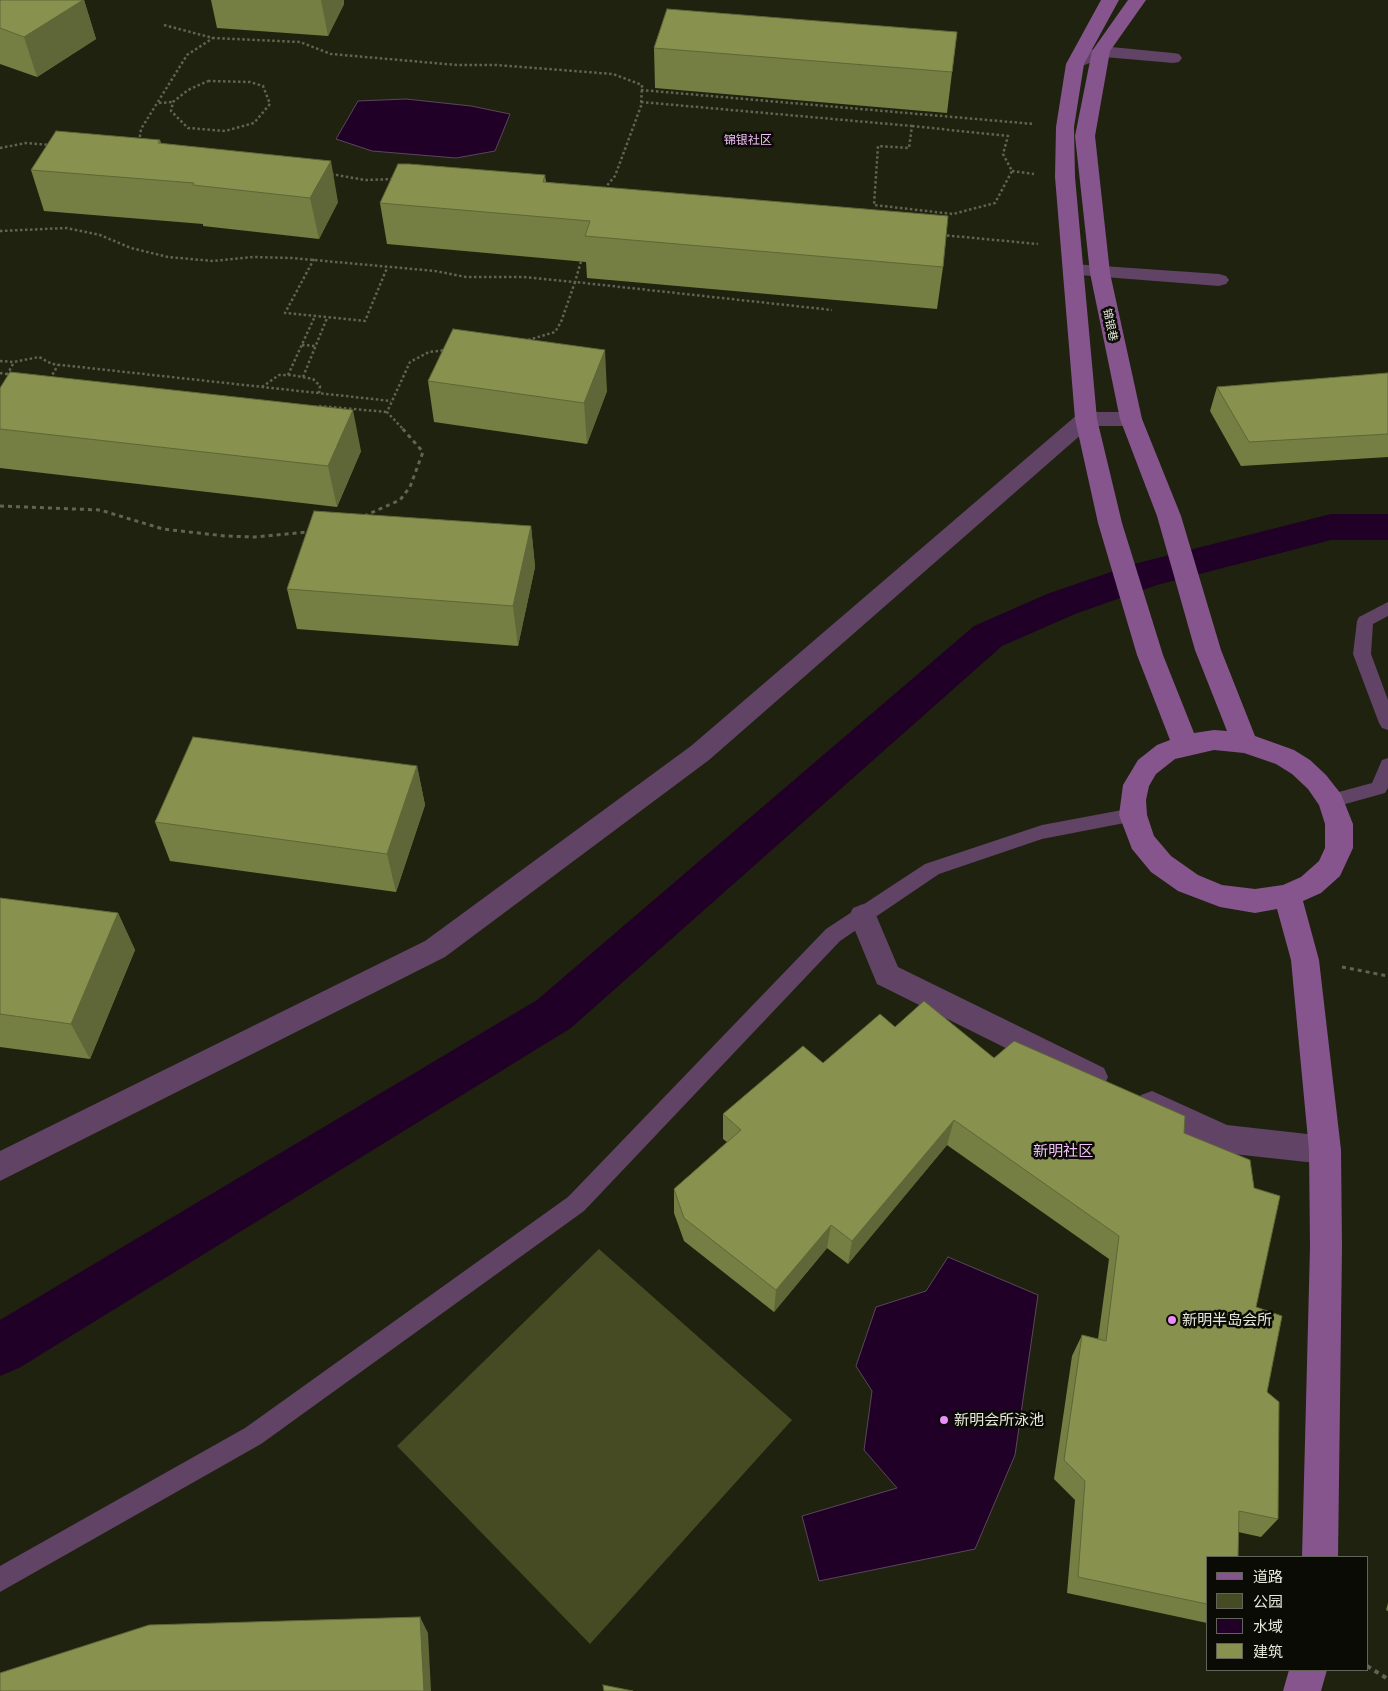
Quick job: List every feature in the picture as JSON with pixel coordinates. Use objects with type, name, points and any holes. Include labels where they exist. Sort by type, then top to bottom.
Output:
[{"type":"main road","points":[[1110,0],[1075,64],[1065,127],[1064,177],[1086,419],[1110,523],[1150,655],[1185,745]]},
{"type":"main road","name":"锦银巷","points":[[1137,0],[1101,51],[1085,136],[1100,273],[1131,419],[1169,516],[1208,650],[1245,743]]},
{"type":"main road","points":[[1214,740],[1245,743],[1263,748],[1301,767],[1317,782],[1331,801],[1339,824],[1338,848],[1330,868],[1312,885],[1287,896],[1255,901],[1220,896],[1188,883],[1161,864],[1142,841],[1133,815],[1136,785],[1147,767],[1166,752],[1185,745],[1214,740]]},
{"type":"main road","points":[[1287,896],[1305,960],[1325,1150],[1326,1247],[1320,1556]]},
{"type":"main road","points":[[1302,1691],[1308,1671]]},
{"type":"street","points":[[1075,64],[1101,51],[1173,58]]},
{"type":"street","points":[[1073,270],[1219,280]]},
{"type":"street","points":[[0,1167],[435,949],[700,753],[1086,419],[1131,419]]},
{"type":"street","points":[[863,916],[887,975],[1224,1139],[1325,1150]]},
{"type":"lane","points":[[1388,608],[1365,621],[1362,654],[1388,722]]},
{"type":"lane","points":[[1331,801],[1379,788],[1388,765]]},
{"type":"lane","points":[[0,1580],[253,1436],[576,1204],[833,935],[932,869],[1042,832],[1133,815]]},
{"type":"path","points":[[164,25],[213,38],[300,42],[331,54],[613,74],[642,84],[641,102],[615,176],[602,191],[612,194]]},
{"type":"path","points":[[139,145],[141,130],[187,55],[213,38]]},
{"type":"path","points":[[158,103],[173,102],[188,90],[208,81],[250,82],[263,86],[270,104],[254,123],[225,131],[188,128],[171,111],[173,102]]},
{"type":"path","points":[[641,90],[1065,127]]},
{"type":"path","points":[[641,102],[1008,136],[1003,154],[1012,171],[995,203],[953,214],[874,205]]},
{"type":"path","points":[[872,213],[878,146],[909,148],[912,126]]},
{"type":"path","points":[[0,148],[26,143],[51,146]]},
{"type":"path","points":[[328,174],[365,180],[394,179]]},
{"type":"path","points":[[0,231],[66,228],[100,235],[131,248],[168,257],[213,261],[253,257],[314,259],[387,268],[435,271],[466,277],[524,277],[832,310]]},
{"type":"path","points":[[933,234],[1071,247]]},
{"type":"path","points":[[520,342],[555,332],[561,322],[583,255]]},
{"type":"path","points":[[314,259],[285,314],[365,322],[387,268]]},
{"type":"path","points":[[288,375],[315,316]]},
{"type":"path","points":[[303,378],[327,318]]},
{"type":"path","points":[[302,345],[316,346]]},
{"type":"path","points":[[387,412],[410,362],[429,352],[455,349]]},
{"type":"path","points":[[0,361],[14,362],[39,357],[58,365],[391,401]]},
{"type":"path","points":[[9,380],[7,374],[14,362]]},
{"type":"path","points":[[58,365],[48,382],[58,383]]},
{"type":"path","points":[[0,373],[15,376]]},
{"type":"path","points":[[262,387],[279,376],[288,375],[313,379],[320,386],[319,393]]},
{"type":"path","points":[[309,406],[387,412],[423,452],[410,487],[400,500],[356,520]]},
{"type":"path","points":[[0,506],[49,506],[100,510],[163,529],[225,536],[255,537],[313,532]]},
{"type":"path","points":[[1305,960],[1388,976]]},
{"type":"path","points":[[1368,1667],[1388,1678]]},
{"type":"green space","points":[[599,1249],[792,1420],[590,1644],[397,1446]]},
{"type":"water","points":[[406,99],[471,106],[510,114],[495,151],[456,158],[372,151],[336,139],[358,101]]},
{"type":"water","name":"新明会所泳池","points":[[948,1257],[1038,1295],[1015,1455],[975,1549],[819,1581],[802,1516],[897,1488],[864,1450],[872,1391],[856,1366],[876,1307],[926,1291]]},
{"type":"building","points":[[0,0],[83,0],[24,37],[0,28]]},
{"type":"building","points":[[667,9],[957,32],[952,72],[654,48]]},
{"type":"building","points":[[56,131],[160,140],[158,143],[331,161],[310,198],[193,185],[194,183],[31,170]]},
{"type":"building","points":[[398,164],[545,175],[543,182],[948,216],[943,267],[585,236],[590,221],[380,203]]},
{"type":"building","points":[[453,329],[605,350],[584,403],[428,381]]},
{"type":"building","points":[[10,372],[353,410],[328,466],[0,429],[0,388]]},
{"type":"building","points":[[1388,373],[1388,434],[1249,442],[1217,387]]},
{"type":"building","points":[[314,511],[531,526],[513,606],[287,589]]},
{"type":"building","points":[[193,737],[417,766],[387,854],[155,822]]},
{"type":"building","points":[[0,898],[118,913],[71,1024],[0,1014]]},
{"type":"building","name":"新明半岛会所","points":[[924,1001],[994,1058],[1014,1041],[1185,1116],[1184,1133],[1250,1160],[1254,1188],[1280,1196],[1256,1307],[1282,1316],[1267,1392],[1279,1402],[1278,1519],[1239,1511],[1238,1556],[1206,1556],[1206,1604],[1078,1577],[1085,1481],[1064,1460],[1082,1335],[1106,1341],[1119,1236],[954,1120],[852,1241],[831,1225],[776,1290],[684,1218],[674,1189],[741,1130],[723,1114],[803,1046],[823,1063],[880,1014],[895,1027]]},
{"type":"building","points":[[420,1617],[424,1691],[0,1691],[0,1673],[149,1625]]},
{"type":"building","points":[[603,1685],[633,1691],[604,1691]]},
{"type":"waterway","points":[[0,1350],[554,1014],[988,636],[1061,604],[1148,574],[1331,527],[1388,527]]},
{"type":"place","name":"新明半岛会所","points":[[1172,1320]]},
{"type":"place","name":"新明会所泳池","points":[[944,1420]]},
{"type":"district","name":"锦银社区","points":[[748,140]]},
{"type":"district","name":"新明社区","points":[[1063,1151]]}]
